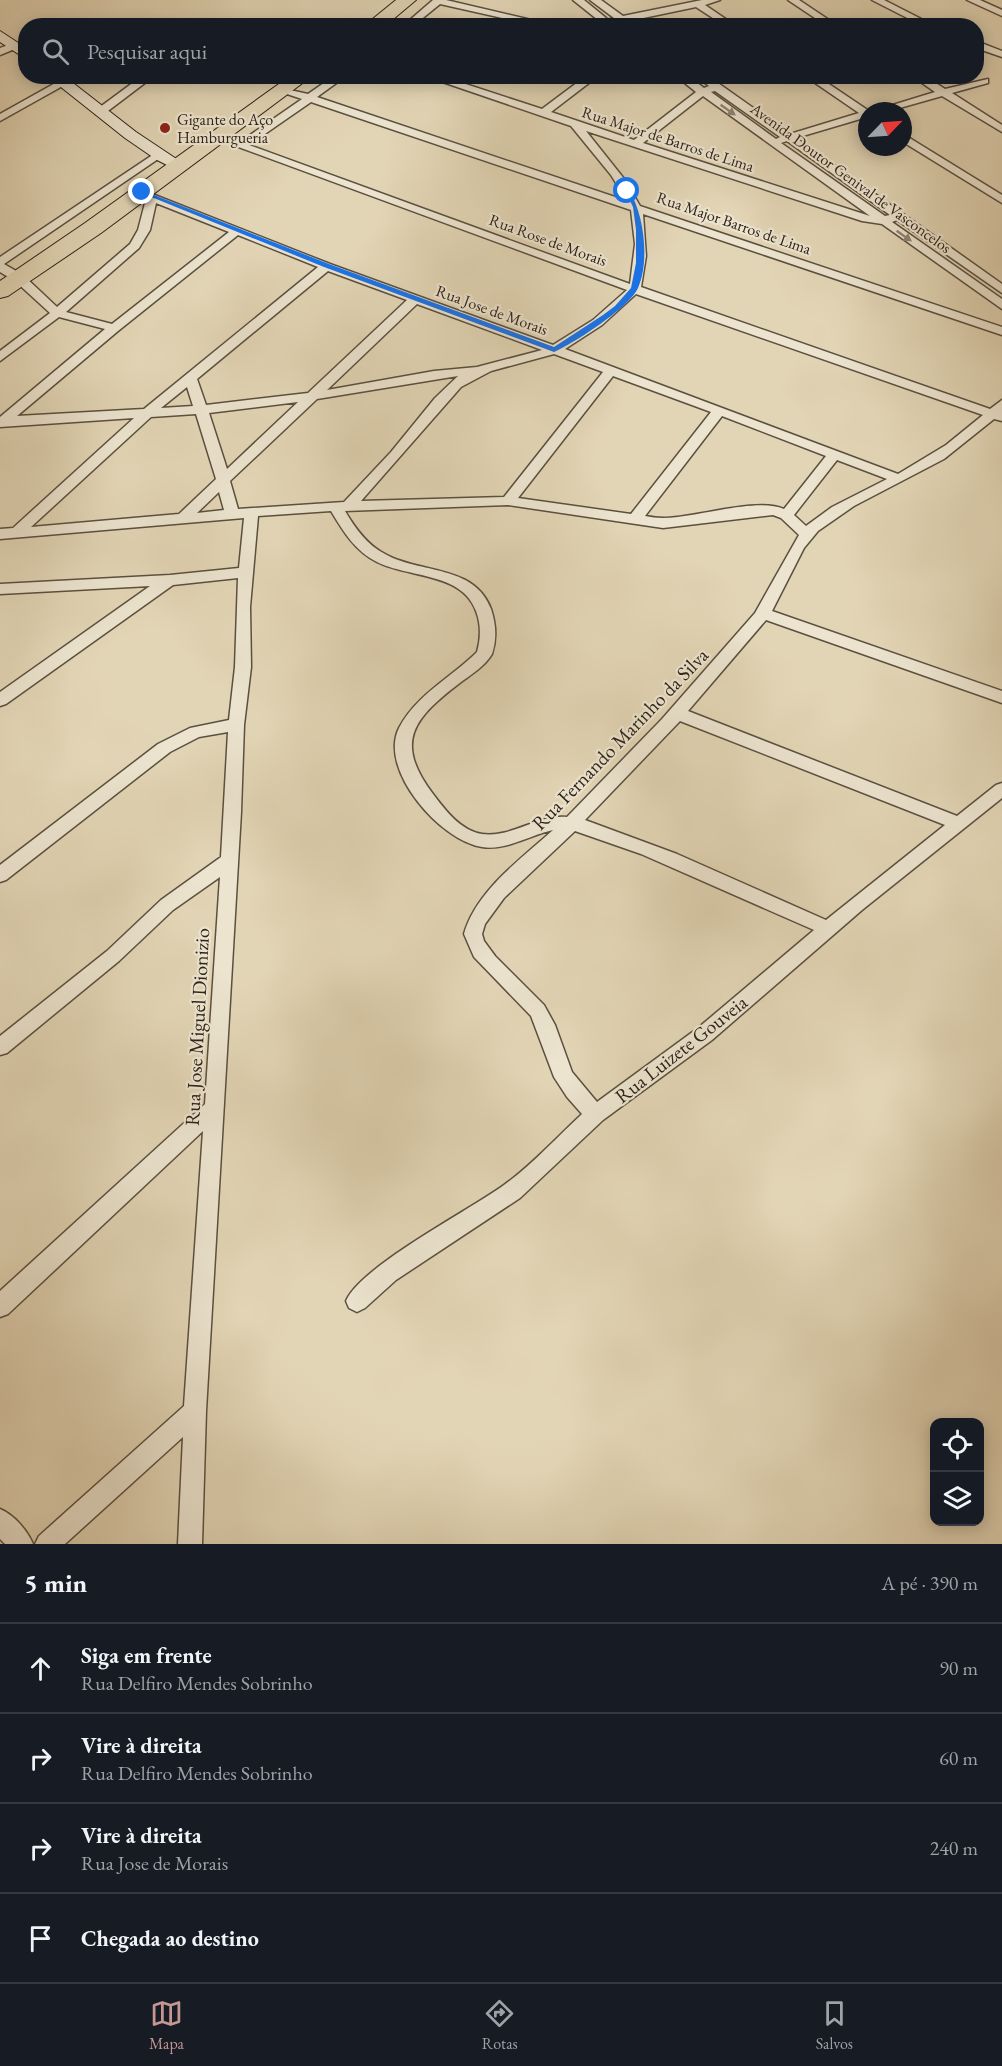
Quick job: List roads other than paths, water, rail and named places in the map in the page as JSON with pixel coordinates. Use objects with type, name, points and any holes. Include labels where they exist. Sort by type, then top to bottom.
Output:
[{"type":"highway","points":[[383,18],[407,0]]},
{"type":"highway","points":[[0,291],[147,195],[179,166],[293,84]]},
{"type":"street","points":[[417,18],[438,0],[518,18]]},
{"type":"street","points":[[578,0],[601,18]]},
{"type":"street","points":[[595,0],[620,18]]},
{"type":"street","points":[[677,8],[685,0]]},
{"type":"street","points":[[626,18],[715,0]]},
{"type":"street","points":[[793,0],[821,18]]},
{"type":"street","points":[[878,0],[915,18]]},
{"type":"street","points":[[972,0],[1002,13]]},
{"type":"street","points":[[698,4],[720,18]]},
{"type":"street","points":[[0,35],[18,48]]},
{"type":"street","points":[[984,47],[1002,54]]},
{"type":"street","points":[[0,52],[18,50]]},
{"type":"street","points":[[0,118],[53,84]]},
{"type":"street","points":[[64,84],[157,155],[179,166]]},
{"type":"street","points":[[100,112],[137,84]]},
{"type":"street","points":[[241,146],[329,84]]},
{"type":"street","name":"Rua Major de Barros de Lima","points":[[454,84],[866,219],[882,221],[898,216]]},
{"type":"street","points":[[542,114],[582,84]]},
{"type":"street","name":"Avenida Doutor Genival de Vasconcelos","points":[[692,84],[1002,305]]},
{"type":"street","name":"Avenida Doutor Genival de Vasconcelos","points":[[713,84],[1002,289]]},
{"type":"street","points":[[822,84],[858,108]]},
{"type":"street","points":[[930,84],[1002,129]]},
{"type":"street","points":[[909,102],[973,84]]},
{"type":"street","points":[[635,144],[702,92],[717,87]]},
{"type":"street","name":"Rua Major Barros de Lima","points":[[285,90],[1002,331]]},
{"type":"street","points":[[773,142],[858,117]]},
{"type":"street","points":[[1,422],[200,410],[310,397],[442,374],[480,370],[554,350],[611,312],[634,289],[640,263],[636,207],[627,191],[576,125]]},
{"type":"street","name":"Rua Rose de Morais","points":[[219,138],[634,289],[999,412]]},
{"type":"street","points":[[912,143],[1002,200]]},
{"type":"street","points":[[0,262],[157,155]]},
{"type":"street","points":[[0,357],[57,313],[135,246],[144,230],[147,195]]},
{"type":"street","name":"Rua Jose de Morais","points":[[147,195],[326,266],[719,410],[899,479]]},
{"type":"street","points":[[1,422],[114,328],[238,230]]},
{"type":"street","points":[[18,532],[147,413],[326,266]]},
{"type":"street","points":[[0,267],[19,278],[57,313],[114,328]]},
{"type":"street","points":[[182,519],[415,299]]},
{"type":"street","points":[[342,505],[403,448],[450,390],[464,378],[480,370]]},
{"type":"street","points":[[508,501],[610,371]]},
{"type":"street","points":[[190,378],[232,515]]},
{"type":"street","points":[[635,519],[719,410]]},
{"type":"street","name":"Rua Fernando Marinho da Silva","points":[[596,1114],[568,1083],[549,1032],[536,1007],[484,956],[476,944],[473,933],[477,921],[485,908],[521,870],[571,824],[679,714],[762,614],[807,535],[829,516],[943,454],[999,412]]},
{"type":"street","points":[[786,515],[834,455]]},
{"type":"street","points":[[0,536],[18,532],[342,505],[508,501],[635,519],[676,522],[770,510],[786,515],[807,535]]},
{"type":"street","points":[[342,505],[356,538],[370,552],[393,564],[458,580],[476,594],[485,613],[488,639],[484,654],[437,692],[403,734],[401,747],[405,761],[425,797],[438,813],[457,830],[482,840],[497,840],[550,825],[571,824],[652,852],[829,929]]},
{"type":"street","name":"Rua Jose Miguel Dionizio","points":[[190,1544],[195,1411],[215,1107],[236,725],[243,667],[243,607],[251,513]]},
{"type":"street","points":[[0,589],[170,580],[247,572]]},
{"type":"street","points":[[0,700],[170,580]]},
{"type":"street","points":[[762,614],[882,652],[1002,697]]},
{"type":"street","points":[[679,714],[958,823]]},
{"type":"street","points":[[0,875],[164,748],[196,732],[236,725]]},
{"type":"street","name":"Rua Luizete Gouveia","points":[[357,1301],[388,1273],[513,1191],[596,1114],[705,1034],[829,929],[1002,789]]},
{"type":"street","points":[[0,1047],[113,956],[167,905],[229,861]]},
{"type":"street","points":[[0,1306],[215,1107]]},
{"type":"street","points":[[47,1544],[195,1411]]},
{"type":"street","points":[[0,1521],[21,1544]]},
{"type":"place","name":"Gigante do Aço Hamburgueria","points":[[165,128]]}]
